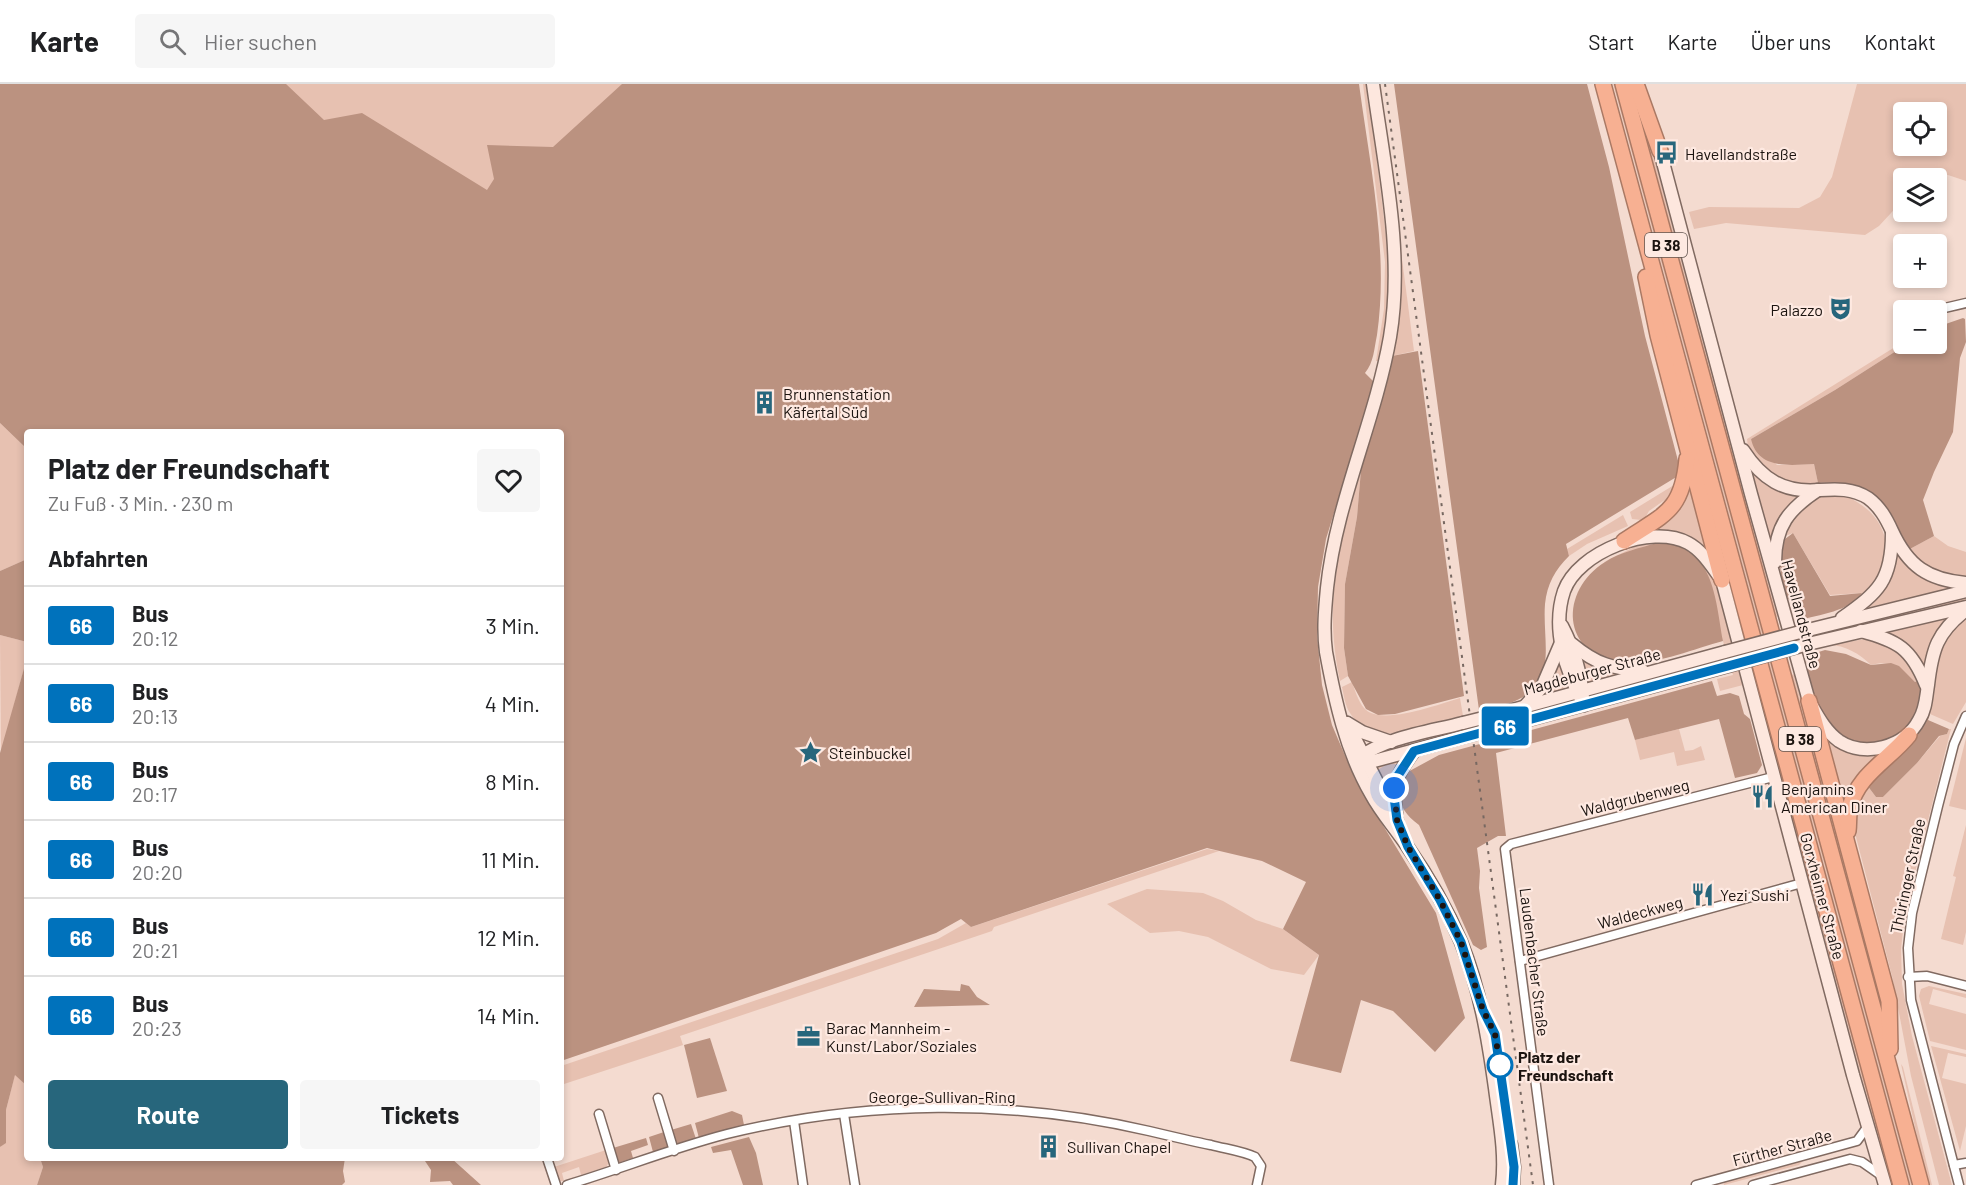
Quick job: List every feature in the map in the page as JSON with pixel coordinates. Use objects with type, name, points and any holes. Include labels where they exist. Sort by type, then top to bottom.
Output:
[{"type":"highway","name":"B 38","points":[[1603,84],[1901,1185]]},
{"type":"highway","name":"B 38","points":[[1623,84],[1921,1185]]},
{"type":"highway","points":[[1636,84],[1660,151]]},
{"type":"highway","points":[[1647,249],[1646,284],[1722,580]]},
{"type":"highway","points":[[1624,541],[1656,521],[1671,508],[1679,497],[1685,476],[1688,448]]},
{"type":"highway","points":[[1809,701],[1889,1001],[1890,1073]]},
{"type":"highway","points":[[1848,846],[1850,808],[1855,791],[1909,735]]},
{"type":"main road","points":[[1373,84],[1392,227],[1394,305],[1382,374],[1341,516],[1329,570],[1325,609],[1326,647],[1334,689],[1344,720],[1347,744],[1361,759],[1397,820],[1408,847]]},
{"type":"main road","name":"Havellandstraße","points":[[1660,151],[1809,701]]},
{"type":"main road","points":[[1737,441],[1752,464],[1770,480],[1785,486],[1818,490],[1842,489],[1867,498],[1880,508],[1892,532],[1920,569],[1948,582],[1966,583]]},
{"type":"main road","points":[[1775,576],[1775,550],[1778,534],[1785,520],[1796,506],[1818,490]]},
{"type":"main road","points":[[1837,622],[1872,596],[1885,579],[1890,565],[1892,532]]},
{"type":"main road","points":[[1584,705],[1580,691],[1582,676],[1566,644],[1560,623],[1563,593],[1572,575],[1588,561],[1624,541],[1659,536],[1673,537],[1688,543],[1702,553],[1722,580]]},
{"type":"main road","name":"Gorxheimer Straße","points":[[1722,580],[1773,777],[1884,1181]]},
{"type":"main road","name":"Magdeburger Straße","points":[[1361,759],[1370,750],[1392,742],[1837,622],[1966,591]]},
{"type":"main road","points":[[1909,735],[1922,715],[1931,661],[1941,634],[1966,608]]},
{"type":"main road","name":"Magdeburger Straße","points":[[1361,759],[1374,761],[1808,644],[1966,608]]},
{"type":"main road","points":[[1860,631],[1895,642],[1909,652],[1917,663],[1927,688]]},
{"type":"main road","points":[[1566,644],[1604,665],[1650,672]]},
{"type":"main road","points":[[1525,706],[1542,687],[1566,644]]},
{"type":"main road","name":"B 38","points":[[1809,701],[1826,728],[1838,740],[1850,746],[1875,749],[1909,735]]},
{"type":"main road","points":[[1344,720],[1362,732],[1392,742]]},
{"type":"main road","points":[[1397,820],[1394,797],[1397,777],[1414,751]]},
{"type":"main road","points":[[1361,759],[1372,797],[1408,847],[1440,900],[1461,942],[1483,1010],[1495,1034],[1514,1167],[1514,1185]]},
{"type":"main road","points":[[1483,1010],[1505,1158],[1502,1185]]},
{"type":"street","name":"Havellandstraße","points":[[1644,84],[1660,151]]},
{"type":"street","points":[[1947,307],[1966,303]]},
{"type":"street","name":"Thüringer Straße","points":[[1961,1181],[1954,1164],[1911,1000],[1908,948],[1912,913],[1953,744],[1966,716]]},
{"type":"street","name":"Waldgrubenweg","points":[[1505,849],[1511,844],[1773,777]]},
{"type":"street","name":"Laudenbacher Straße","points":[[1505,849],[1549,1185]]},
{"type":"street","name":"Waldeckweg","points":[[1520,961],[1802,883]]},
{"type":"street","points":[[1908,977],[1927,976],[1966,986]]},
{"type":"street","points":[[658,1098],[674,1151]]},
{"type":"street","name":"George-Sullivan-Ring","points":[[567,1185],[725,1135],[794,1121],[895,1108],[981,1108],[1053,1113],[1112,1123],[1248,1154],[1255,1157],[1261,1166],[1257,1185]]},
{"type":"street","points":[[599,1114],[616,1170]]},
{"type":"street","points":[[844,1114],[855,1185]]},
{"type":"street","points":[[794,1121],[803,1185]]},
{"type":"street","name":"Fürther Straße","points":[[1696,1185],[1857,1142],[1868,1126]]},
{"type":"street","name":"Fürther Straße","points":[[1753,1185],[1807,1170],[1856,1160],[1884,1181]]},
{"type":"street","points":[[549,1161],[556,1185]]},
{"type":"street","points":[[1954,1164],[1966,1163]]},
{"type":"shaded area","points":[[0,84],[286,84],[324,120],[362,113],[487,190],[494,179],[487,145],[553,147],[622,84],[1359,84],[1377,209],[1381,272],[1380,304],[1373,355],[1365,373],[1374,382],[1326,539],[1318,587],[1317,636],[1322,685],[1332,725],[1355,779],[1436,913],[1465,1018],[1435,1052],[1393,1011],[1361,1000],[1341,1073],[1290,1061],[1319,955],[1283,929],[1306,882],[1262,861],[1207,848],[971,927],[961,919],[936,933],[564,1060],[564,429],[24,429],[24,446],[0,423]]},
{"type":"shaded area","points":[[263,84],[656,84],[448,283]]},
{"type":"shaded area","points":[[1363,84],[1368,84],[1368,100],[1389,261],[1388,309],[1379,361],[1376,361],[1384,309],[1385,262]]},
{"type":"shaded area","points":[[1394,84],[1587,84],[1609,167],[1645,336],[1681,472],[1566,544],[1569,556],[1552,578],[1546,597],[1545,662],[1536,686],[1526,695],[1506,704],[1479,710]]},
{"type":"shaded area","points":[[1613,84],[1616,84],[1912,1185],[1909,1185]]},
{"type":"shaded area","points":[[1857,84],[1966,84],[1966,181],[1947,175],[1947,168],[1893,168],[1893,211],[1879,226],[1865,235],[1726,223],[1694,229],[1689,212],[1709,207],[1799,208],[1820,197],[1832,177]]},
{"type":"shaded area","points":[[1641,119],[1650,138],[1779,616],[1775,617]]},
{"type":"shaded area","points":[[1392,182],[1414,351],[1392,356]]},
{"type":"shaded area","points":[[1965,319],[1966,342],[1960,358],[1953,432],[1923,500],[1934,536],[1908,550],[1893,519],[1876,498],[1853,486],[1818,483],[1814,464],[1785,465],[1768,461],[1760,456],[1751,439],[1893,353],[1947,354],[1947,324]]},
{"type":"shaded area","points":[[1893,348],[1893,353],[1751,439],[1777,465],[1814,464],[1818,483],[1853,500],[1872,514],[1879,523],[1887,549],[1898,548],[1949,586],[1948,589],[1862,609],[1857,603],[1862,593],[1830,595],[1793,533],[1770,542],[1751,472],[1747,439]]},
{"type":"shaded area","points":[[1418,351],[1464,696],[1395,714],[1378,715],[1366,709],[1348,676],[1344,648],[1345,584],[1357,517],[1361,470],[1392,356]]},
{"type":"shaded area","points":[[0,423],[24,446],[24,560],[0,571]]},
{"type":"shaded area","points":[[1361,470],[1357,517],[1345,584],[1344,648],[1348,676],[1340,681],[1335,652],[1333,599],[1340,549]]},
{"type":"shaded area","points":[[1690,476],[1714,558],[1642,532]]},
{"type":"shaded area","points":[[1674,485],[1675,490],[1669,497],[1649,511],[1645,518],[1632,519],[1630,512]]},
{"type":"shaded area","points":[[1623,515],[1628,526],[1587,544],[1569,556],[1567,549]]},
{"type":"shaded area","points":[[1793,533],[1830,596],[1862,593],[1857,599],[1834,611],[1799,620],[1797,608],[1791,602],[1784,587],[1780,569],[1781,542]]},
{"type":"shaded area","points":[[1934,536],[1948,546],[1966,552],[1966,578],[1925,569],[1908,550]]},
{"type":"shaded area","points":[[1662,539],[1688,547],[1710,570],[1743,685],[1720,691],[1717,679],[1733,675],[1723,641],[1657,543],[1604,562],[1638,545]]},
{"type":"shaded area","points":[[1657,543],[1676,546],[1690,553],[1701,563],[1714,591],[1723,641],[1672,656],[1632,664],[1601,657],[1586,648],[1577,635],[1573,620],[1574,604],[1580,589],[1590,574],[1605,562]]},
{"type":"shaded area","points":[[24,560],[24,641],[0,635],[0,571]]},
{"type":"shaded area","points":[[1966,596],[1966,601],[1817,637],[1815,633]]},
{"type":"shaded area","points":[[1949,616],[1925,667],[1886,633],[1888,631]]},
{"type":"shaded area","points":[[1966,617],[1966,702],[1953,724],[1930,714],[1933,673],[1941,640]]},
{"type":"shaded area","points":[[0,635],[24,641],[24,669],[1,753]]},
{"type":"shaded area","points":[[1865,639],[1880,641],[1907,657],[1919,680],[1915,682],[1896,666],[1884,663],[1871,665],[1852,651],[1829,645]]},
{"type":"shaded area","points":[[1825,650],[1846,654],[1871,665],[1891,663],[1899,666],[1915,682],[1933,673],[1928,720],[1949,729],[1947,734],[1939,736],[1917,763],[1883,797],[1876,797],[1867,785],[1907,748],[1864,744],[1849,740],[1829,725],[1821,712],[1807,671],[1811,662],[1809,655]]},
{"type":"shaded area","points":[[1580,658],[1620,673],[1620,674],[1588,683]]},
{"type":"shaded area","points":[[1559,660],[1567,689],[1542,695],[1552,679]]},
{"type":"shaded area","points":[[1714,660],[1715,664],[1604,694],[1595,694],[1595,692]]},
{"type":"shaded area","points":[[24,669],[24,1083],[15,1075],[6,1110],[6,1143],[0,1147],[0,753]]},
{"type":"shaded area","points":[[1754,669],[1893,1185],[1890,1185],[1751,670]]},
{"type":"shaded area","points":[[1795,674],[1875,971],[1879,997],[1791,675]]},
{"type":"shaded area","points":[[1712,681],[1717,696],[1730,693],[1739,696],[1744,714],[1750,719],[1762,765],[1757,773],[1735,778],[1719,719],[1635,740],[1628,718],[1496,753],[1506,836],[1498,836],[1477,848],[1480,871],[1479,888],[1487,947],[1481,950],[1473,945],[1419,825],[1403,809],[1400,790],[1404,774],[1439,755]]},
{"type":"shaded area","points":[[1352,682],[1362,705],[1372,713],[1396,715],[1460,698],[1463,716],[1403,732],[1373,731],[1360,725],[1347,707],[1342,687]]},
{"type":"shaded area","points":[[1679,729],[1685,751],[1701,746],[1705,760],[1677,766],[1674,752],[1640,760],[1635,740]]},
{"type":"shaded area","points":[[1951,729],[1905,912],[1901,949],[1902,984],[1912,1036],[1952,1185],[1939,1185],[1911,1076],[1892,976],[1856,837],[1855,822],[1867,785],[1876,797],[1883,797],[1940,736],[1947,734]]},
{"type":"shaded area","points":[[1822,730],[1886,750],[1846,811]]},
{"type":"shaded area","points":[[1966,738],[1966,810],[1949,806]]},
{"type":"shaded area","points":[[1403,758],[1391,798],[1374,766]]},
{"type":"shaded area","points":[[1966,825],[1966,932],[1963,945],[1941,939]]},
{"type":"shaded area","points":[[1207,849],[1219,851],[994,927],[992,931],[680,1036],[683,1045],[564,1084],[564,1065],[938,939],[966,923],[971,927]]},
{"type":"shaded area","points":[[1147,889],[1203,893],[1223,901],[1256,920],[1283,929],[1319,955],[1304,975],[1271,969],[1208,937],[1179,931],[1150,933],[1107,904]]},
{"type":"shaded area","points":[[961,984],[969,986],[977,997],[990,1005],[914,1007],[924,989],[960,991]]},
{"type":"shaded area","points":[[1929,986],[1966,994],[1966,998],[1933,989],[1929,1004],[1966,1014],[1966,1050],[1930,1041],[1919,996],[1921,989]]},
{"type":"shaded area","points":[[710,1038],[727,1091],[697,1098],[684,1045]]},
{"type":"shaded area","points":[[1931,1046],[1966,1054],[1966,1057],[1948,1053],[1942,1078],[1966,1084],[1966,1126],[1960,1151]]},
{"type":"shaded area","points":[[1901,1064],[1903,1067],[1932,1185],[1928,1185]]},
{"type":"shaded area","points":[[15,1074],[24,1083],[24,1161],[41,1161],[43,1167],[37,1185],[0,1185],[0,1147],[6,1142],[6,1110]]},
{"type":"shaded area","points":[[732,1111],[742,1115],[744,1125],[699,1138],[695,1123]]},
{"type":"shaded area","points":[[691,1124],[696,1139],[676,1143],[671,1130]]},
{"type":"shaded area","points":[[664,1132],[667,1148],[653,1152],[649,1137]]},
{"type":"shaded area","points":[[749,1137],[756,1153],[763,1185],[743,1185],[731,1150],[713,1153],[711,1147]]},
{"type":"shaded area","points":[[646,1138],[648,1145],[631,1151],[633,1158],[618,1163],[613,1148]]},
{"type":"shaded area","points":[[606,1150],[610,1161],[606,1167],[581,1175],[579,1167],[562,1173],[564,1181],[560,1181],[554,1167]]},
{"type":"shaded area","points":[[1804,1160],[1799,1165],[1724,1185],[1723,1181]]},
{"type":"shaded area","points":[[41,1161],[345,1161],[345,1182],[342,1185],[37,1185],[43,1167]]},
{"type":"shaded area","points":[[425,1161],[454,1161],[481,1185],[453,1185],[450,1181],[430,1182],[431,1170]]},
{"type":"railway","points":[[1385,84],[1533,1185]]},
{"type":"bus line","name":"66","points":[[1513,1185],[1514,1167],[1495,1034],[1483,1010],[1461,942],[1440,900],[1408,847],[1397,820],[1394,788],[1401,768],[1414,751],[1794,648]]},
{"type":"place","name":"Havellandstraße","points":[[1667,153]]},
{"type":"place","name":"Palazzo","points":[[1841,309]]},
{"type":"place","name":"Brunnenstation Käfertal Süd","points":[[765,402]]},
{"type":"place","name":"Steinbuckel","points":[[811,752]]},
{"type":"place","name":"Benjamins American Diner","points":[[1763,797]]},
{"type":"place","name":"Yezi Sushi","points":[[1702,894]]},
{"type":"place","name":"Barac Mannheim - Kunst/Labor/Soziales","points":[[808,1036]]},
{"type":"place","name":"Platz der Freundschaft","points":[[1500,1065]]},
{"type":"place","name":"Sullivan Chapel","points":[[1049,1146]]},
{"type":"route","points":[[1394,788],[1397,820],[1408,847],[1440,900],[1461,942],[1483,1010],[1495,1034],[1500,1065]]}]
